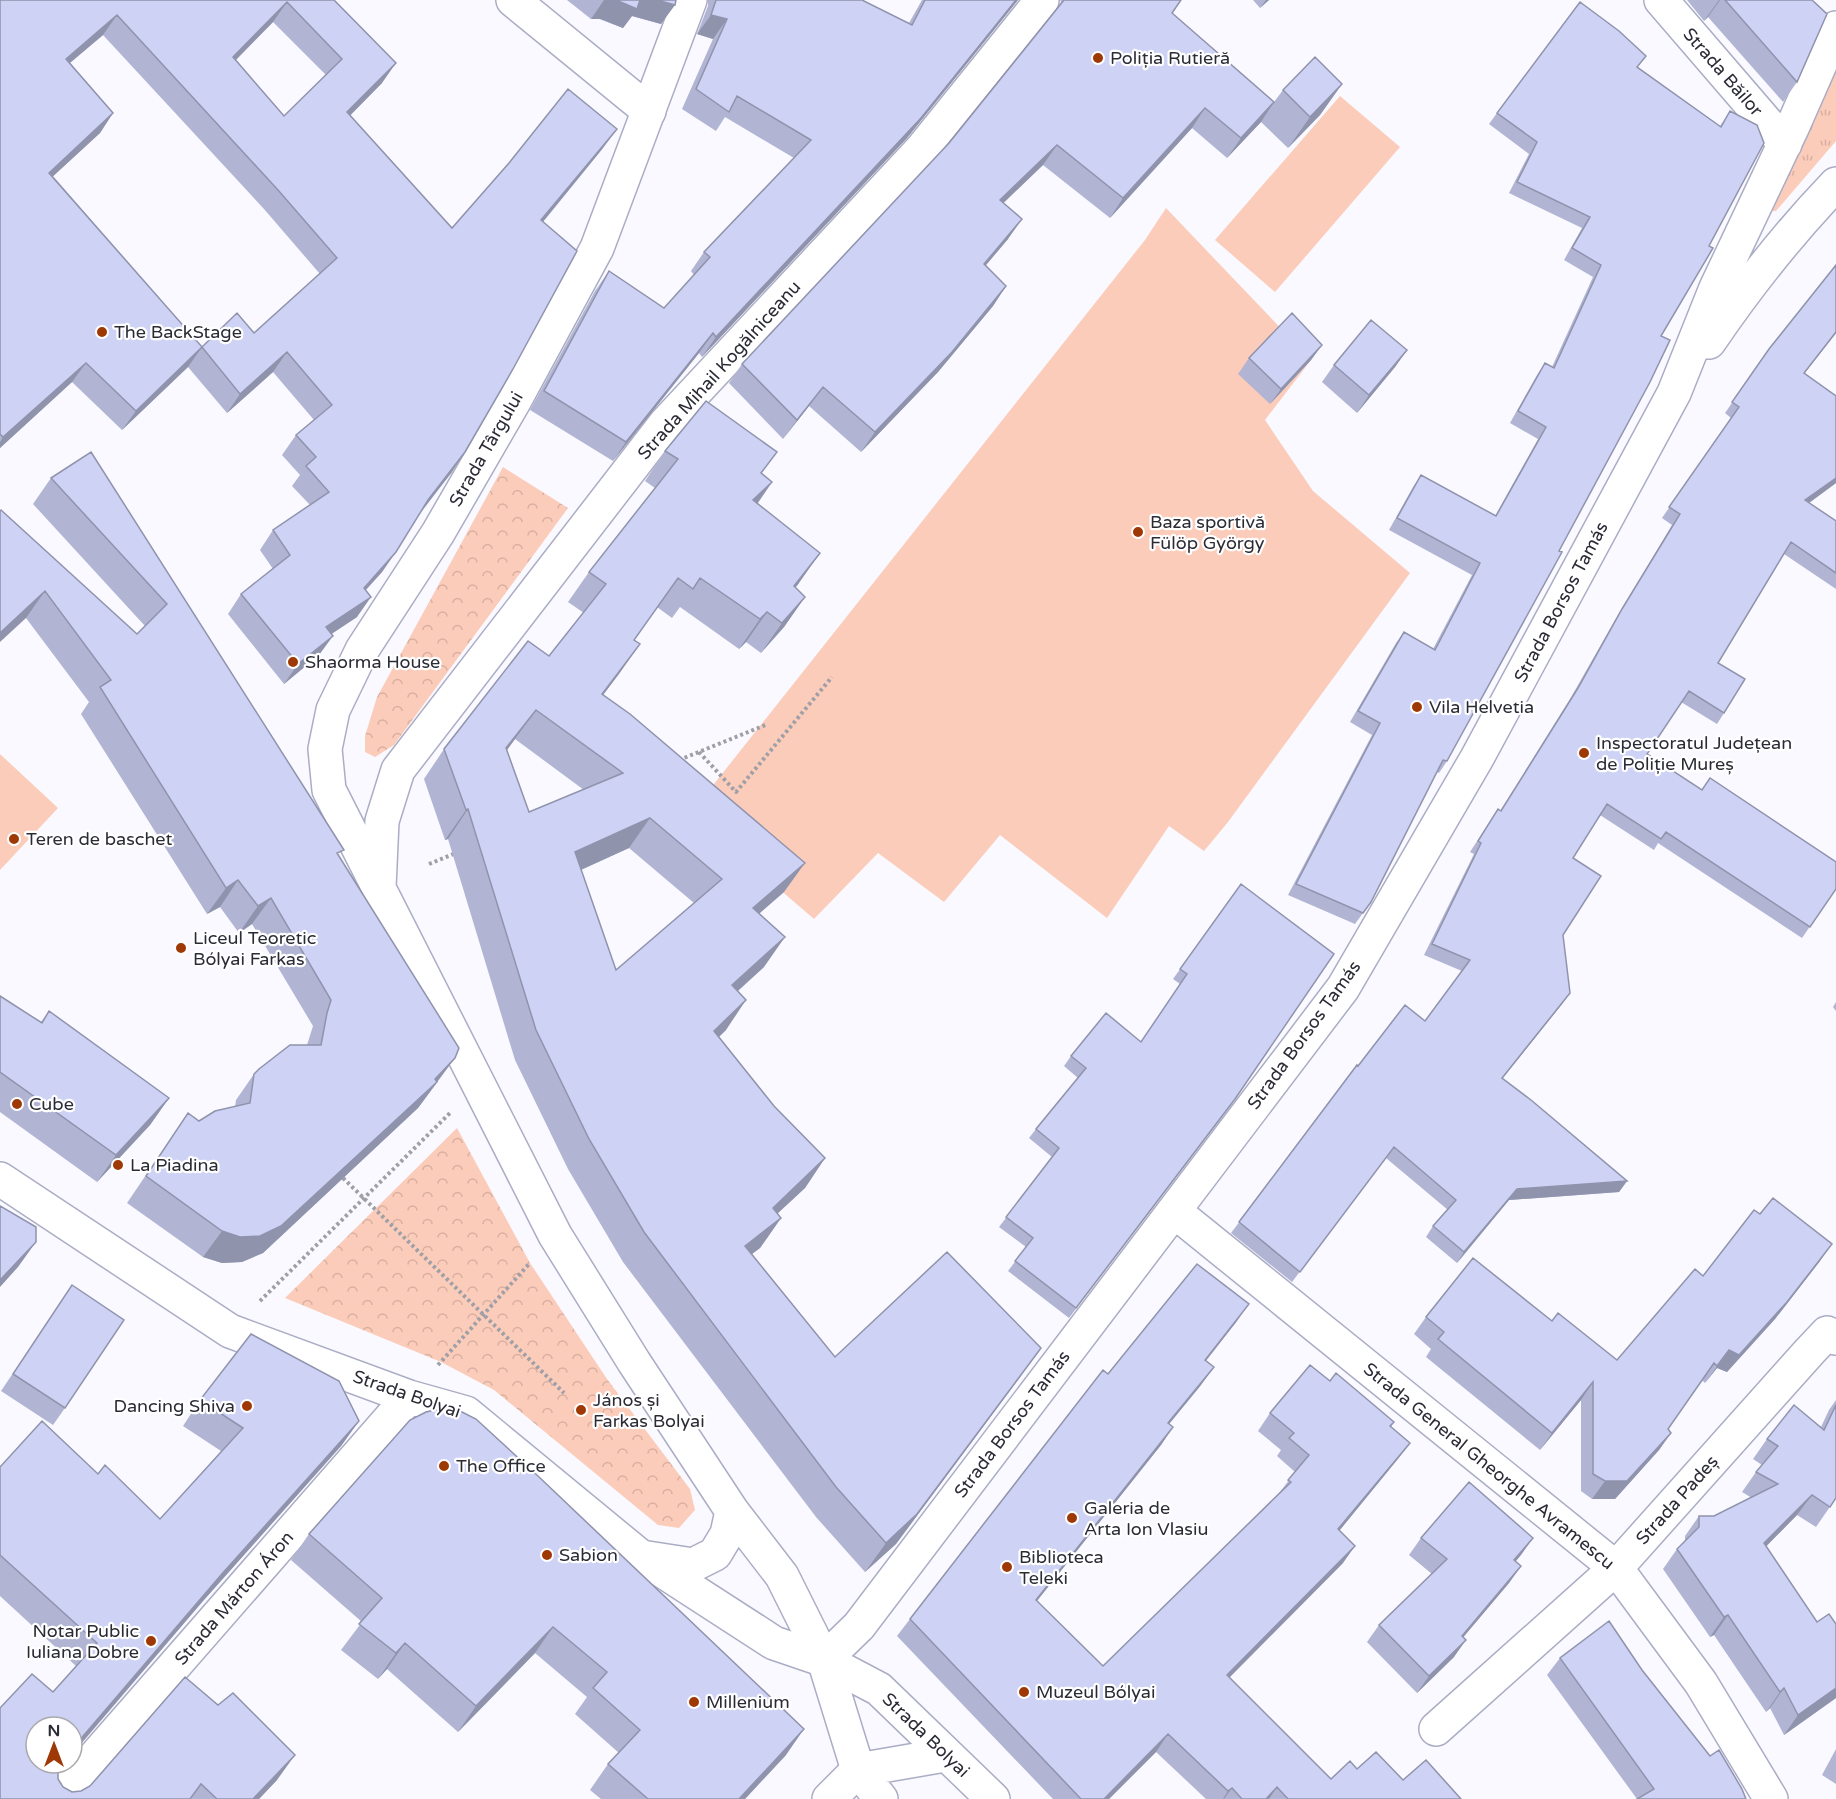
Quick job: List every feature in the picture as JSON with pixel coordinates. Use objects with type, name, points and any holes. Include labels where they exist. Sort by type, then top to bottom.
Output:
[{"type":"street","points":[[513,0],[649,111]]},
{"type":"street","name":"Strada Târgului","points":[[379,889],[329,790],[325,749],[333,710],[362,650],[438,533],[516,398],[597,248],[690,0]]},
{"type":"street","name":"Strada Mihail Kogălniceanu","points":[[379,889],[382,822],[398,770],[665,424],[921,150],[1042,0]]},
{"type":"street","name":"Strada Băilor","points":[[1662,0],[1785,144]]},
{"type":"street","name":"Strada Borsos Tamás","points":[[824,1660],[859,1626],[1343,988],[1477,758],[1674,393],[1716,288],[1785,144],[1836,28]]},
{"type":"street","points":[[1674,393],[1740,296],[1806,216],[1836,184]]},
{"type":"street","points":[[379,889],[555,1235],[634,1362],[732,1511],[782,1576],[824,1660],[858,1770],[881,1799]]},
{"type":"street","name":"Strada Bolyai","points":[[0,1179],[230,1331],[409,1397],[466,1413],[641,1557],[774,1643],[824,1660],[879,1689],[993,1799]]},
{"type":"street","name":"Strada General Gheorghe Avramescu","points":[[1174,1211],[1616,1568],[1701,1683],[1771,1799]]},
{"type":"street","name":"Strada Padeș","points":[[1436,1729],[1616,1568],[1831,1335]]},
{"type":"street","name":"Strada Márton Áron","points":[[58,1799],[409,1397]]},
{"type":"street","points":[[641,1557],[693,1565],[715,1554],[728,1534],[732,1511]]},
{"type":"street","points":[[829,1799],[858,1770],[945,1755]]},
{"type":"path","points":[[699,752],[736,792],[832,677]]},
{"type":"path","points":[[678,761],[768,724]]},
{"type":"path","points":[[429,864],[462,851]]},
{"type":"path","points":[[259,1302],[452,1112]]},
{"type":"path","points":[[343,1178],[564,1393]]},
{"type":"path","points":[[435,1369],[535,1258]]},
{"type":"green space","points":[[1836,71],[1836,141],[1776,211],[1773,211],[1770,209]]},
{"type":"green space","points":[[1340,96],[1400,147],[1275,292],[1215,240]]},
{"type":"green space","name":"Baza sportivă Fülöp György","points":[[1166,208],[1311,360],[1265,420],[1313,491],[1410,573],[1228,822],[1204,851],[1169,826],[1107,918],[1000,835],[944,902],[878,853],[814,919],[691,813],[1145,240]]},
{"type":"green space","points":[[503,467],[568,508],[394,745],[375,757],[365,752],[365,736],[377,697]]},
{"type":"green space","name":"Teren de baschet","points":[[0,754],[58,808],[0,870]]},
{"type":"green space","points":[[457,1128],[530,1263],[607,1379],[690,1489],[695,1510],[679,1528],[658,1525],[494,1390],[441,1362],[285,1298]]},
{"type":"building","points":[[0,0],[334,0],[396,63],[347,112],[452,228],[509,163],[568,89],[617,129],[541,220],[577,251],[465,452],[428,500],[396,552],[364,588],[371,597],[326,627],[333,636],[298,664],[241,594],[290,555],[273,530],[329,492],[306,466],[316,457],[296,435],[332,405],[287,352],[240,394],[202,347],[136,411],[86,363],[3,437],[0,434]],"holes":[[[287,2],[342,59],[284,116],[233,57]],[[117,15],[278,190],[337,258],[254,333],[237,313],[202,347],[49,173],[113,113],[66,59]]]},
{"type":"building","points":[[616,0],[640,0],[637,9]]},
{"type":"building","points":[[657,0],[676,0],[675,5]]},
{"type":"building","points":[[716,0],[862,0],[912,25],[925,0],[1016,0],[921,118],[716,337],[713,333],[626,442],[544,391],[609,271],[664,308],[710,257],[704,252],[811,140],[737,96],[729,112],[696,89],[727,19],[711,15]]},
{"type":"building","points":[[1064,0],[1181,0],[1172,13],[1274,102],[1241,138],[1205,108],[1123,198],[1057,145],[1000,200],[1022,219],[984,264],[1006,286],[952,352],[875,432],[823,387],[797,420],[742,364],[949,143]]},
{"type":"building","points":[[1725,0],[1812,0],[1827,14],[1797,82]]},
{"type":"building","points":[[1580,2],[1619,31],[1646,56],[1637,67],[1721,127],[1730,111],[1757,125],[1764,143],[1709,246],[1713,248],[1661,336],[1670,340],[1650,382],[1559,551],[1562,552],[1447,761],[1443,760],[1371,902],[1363,913],[1296,884],[1380,723],[1358,711],[1404,632],[1435,650],[1480,563],[1397,518],[1421,475],[1496,516],[1546,427],[1518,411],[1545,363],[1554,368],[1601,265],[1572,248],[1590,217],[1517,182],[1537,142],[1497,113]]},
{"type":"building","points":[[1315,57],[1342,84],[1310,117],[1283,90]]},
{"type":"building","points":[[1836,265],[1836,332],[1804,373],[1836,396],[1836,478],[1805,500],[1836,521],[1836,573],[1791,542],[1718,663],[1745,679],[1724,713],[1689,691],[1647,754],[1702,790],[1710,778],[1836,862],[1836,889],[1810,927],[1666,832],[1661,839],[1607,804],[1573,858],[1601,876],[1563,935],[1570,993],[1502,1078],[1627,1181],[1517,1189],[1464,1252],[1433,1226],[1456,1200],[1394,1147],[1300,1272],[1239,1222],[1405,1005],[1425,1021],[1470,960],[1432,944],[1481,843],[1478,841],[1498,809],[1501,811],[1578,688],[1622,609],[1680,514],[1669,507],[1739,407],[1732,402],[1769,349]]},
{"type":"building","points":[[1292,313],[1322,345],[1281,389],[1249,358]]},
{"type":"building","points":[[1371,320],[1407,350],[1369,395],[1334,365]]},
{"type":"building","points":[[706,401],[777,452],[761,473],[772,482],[753,500],[820,553],[794,586],[805,597],[782,623],[767,612],[760,619],[700,578],[693,589],[678,578],[634,640],[640,644],[602,694],[630,714],[805,863],[753,908],[785,937],[732,985],[746,1000],[714,1031],[774,1106],[825,1158],[773,1208],[781,1218],[745,1246],[835,1357],[947,1252],[1041,1348],[917,1514],[886,1543],[836,1487],[644,1232],[589,1139],[536,1030],[468,809],[466,810],[444,749],[528,641],[549,656],[606,584],[589,572],[678,459],[665,451]],"holes":[[[536,710],[623,773],[529,812],[506,748]],[[650,818],[722,879],[616,970],[575,852]]]},
{"type":"building","points":[[91,452],[344,850],[337,853],[459,1048],[455,1058],[435,1079],[437,1082],[281,1226],[260,1236],[240,1237],[222,1231],[146,1176],[188,1113],[199,1121],[215,1111],[250,1103],[254,1074],[259,1069],[290,1045],[321,1045],[331,1000],[271,898],[258,906],[238,880],[226,888],[100,687],[111,680],[45,591],[0,633],[1,510],[137,634],[167,604],[51,478]]},
{"type":"building","points":[[1241,884],[1334,954],[1235,1099],[1076,1308],[1015,1261],[1033,1238],[1006,1217],[1059,1148],[1036,1129],[1086,1068],[1071,1056],[1106,1013],[1141,1042],[1187,974],[1180,969]]},
{"type":"building","points":[[0,996],[42,1023],[49,1011],[169,1098],[116,1155],[0,1072]]},
{"type":"building","points":[[1773,1198],[1832,1244],[1787,1302],[1739,1355],[1729,1350],[1717,1366],[1714,1363],[1668,1429],[1671,1433],[1627,1481],[1605,1481],[1593,1474],[1593,1382],[1552,1433],[1438,1339],[1444,1332],[1426,1317],[1473,1258],[1552,1321],[1558,1313],[1617,1360],[1695,1269],[1703,1276],[1754,1210],[1760,1214]]},
{"type":"building","points":[[0,1206],[36,1227],[36,1242],[0,1280]]},
{"type":"building","points":[[1197,1264],[1249,1304],[1205,1360],[1214,1367],[1168,1423],[1173,1427],[1036,1600],[1103,1666],[1291,1482],[1288,1480],[1309,1455],[1289,1438],[1294,1433],[1270,1413],[1310,1365],[1330,1381],[1336,1373],[1394,1422],[1390,1426],[1410,1443],[1338,1529],[1355,1546],[1227,1675],[1331,1779],[1350,1761],[1357,1769],[1376,1752],[1403,1780],[1426,1760],[1461,1799],[1288,1799],[1277,1787],[1266,1799],[1242,1799],[1232,1788],[1228,1791],[1168,1734],[1104,1799],[1081,1799],[910,1619],[1103,1370],[1108,1374]]},
{"type":"building","points":[[72,1285],[124,1320],[65,1408],[13,1374]]},
{"type":"building","points":[[251,1334],[339,1381],[359,1421],[221,1575],[84,1735],[84,1715],[24,1715],[24,1775],[58,1775],[63,1787],[72,1792],[81,1791],[90,1786],[185,1677],[218,1705],[233,1693],[295,1755],[253,1799],[217,1799],[201,1784],[190,1799],[0,1799],[0,1708],[32,1674],[53,1692],[97,1643],[0,1555],[0,1467],[42,1421],[98,1474],[105,1465],[160,1519],[243,1428],[200,1400]]},
{"type":"building","points":[[1794,1405],[1824,1430],[1836,1405],[1836,1498],[1830,1507],[1812,1495],[1764,1543],[1817,1622],[1829,1614],[1836,1624],[1836,1688],[1798,1715],[1784,1688],[1780,1692],[1728,1615],[1724,1617],[1677,1549],[1699,1527],[1699,1516],[1714,1516],[1778,1484],[1756,1472],[1778,1446],[1767,1439]]},
{"type":"building","points":[[452,1409],[476,1419],[804,1729],[739,1799],[648,1799],[608,1764],[640,1730],[593,1688],[607,1672],[553,1627],[476,1706],[405,1643],[396,1653],[359,1624],[382,1598],[309,1534],[410,1420],[426,1412]]},
{"type":"building","points":[[1469,1482],[1533,1538],[1514,1560],[1521,1566],[1462,1636],[1466,1640],[1429,1676],[1379,1625],[1447,1559],[1421,1538]]},
{"type":"building","points":[[1609,1621],[1642,1670],[1710,1756],[1719,1750],[1746,1799],[1637,1799],[1654,1789],[1560,1658]]},
{"type":"place","name":"Poliția Rutieră","points":[[1098,58]]},
{"type":"place","name":"The BackStage","points":[[102,332]]},
{"type":"place","name":"Baza sportivă Fülöp György","points":[[1138,532]]},
{"type":"place","name":"Shaorma House","points":[[293,662]]},
{"type":"place","name":"Vila Helvetia","points":[[1417,707]]},
{"type":"place","name":"Inspectoratul Județean de Poliție Mureș","points":[[1584,753]]},
{"type":"place","name":"Teren de baschet","points":[[14,839]]},
{"type":"place","name":"Liceul Teoretic Bólyai Farkas","points":[[181,948]]},
{"type":"place","name":"Cube","points":[[17,1104]]},
{"type":"place","name":"La Piadina","points":[[118,1165]]},
{"type":"place","name":"Dancing Shiva","points":[[247,1406]]},
{"type":"place","name":"János și Farkas Bolyai","points":[[581,1410]]},
{"type":"place","name":"The Office","points":[[444,1466]]},
{"type":"place","name":"Galeria de Arta Ion Vlasiu","points":[[1072,1518]]},
{"type":"place","name":"Sabion","points":[[547,1555]]},
{"type":"place","name":"Biblioteca Teleki","points":[[1007,1567]]},
{"type":"place","name":"Notar Public Iuliana Dobre","points":[[151,1641]]},
{"type":"place","name":"Muzeul Bólyai","points":[[1024,1692]]},
{"type":"place","name":"Millenium","points":[[694,1702]]}]
